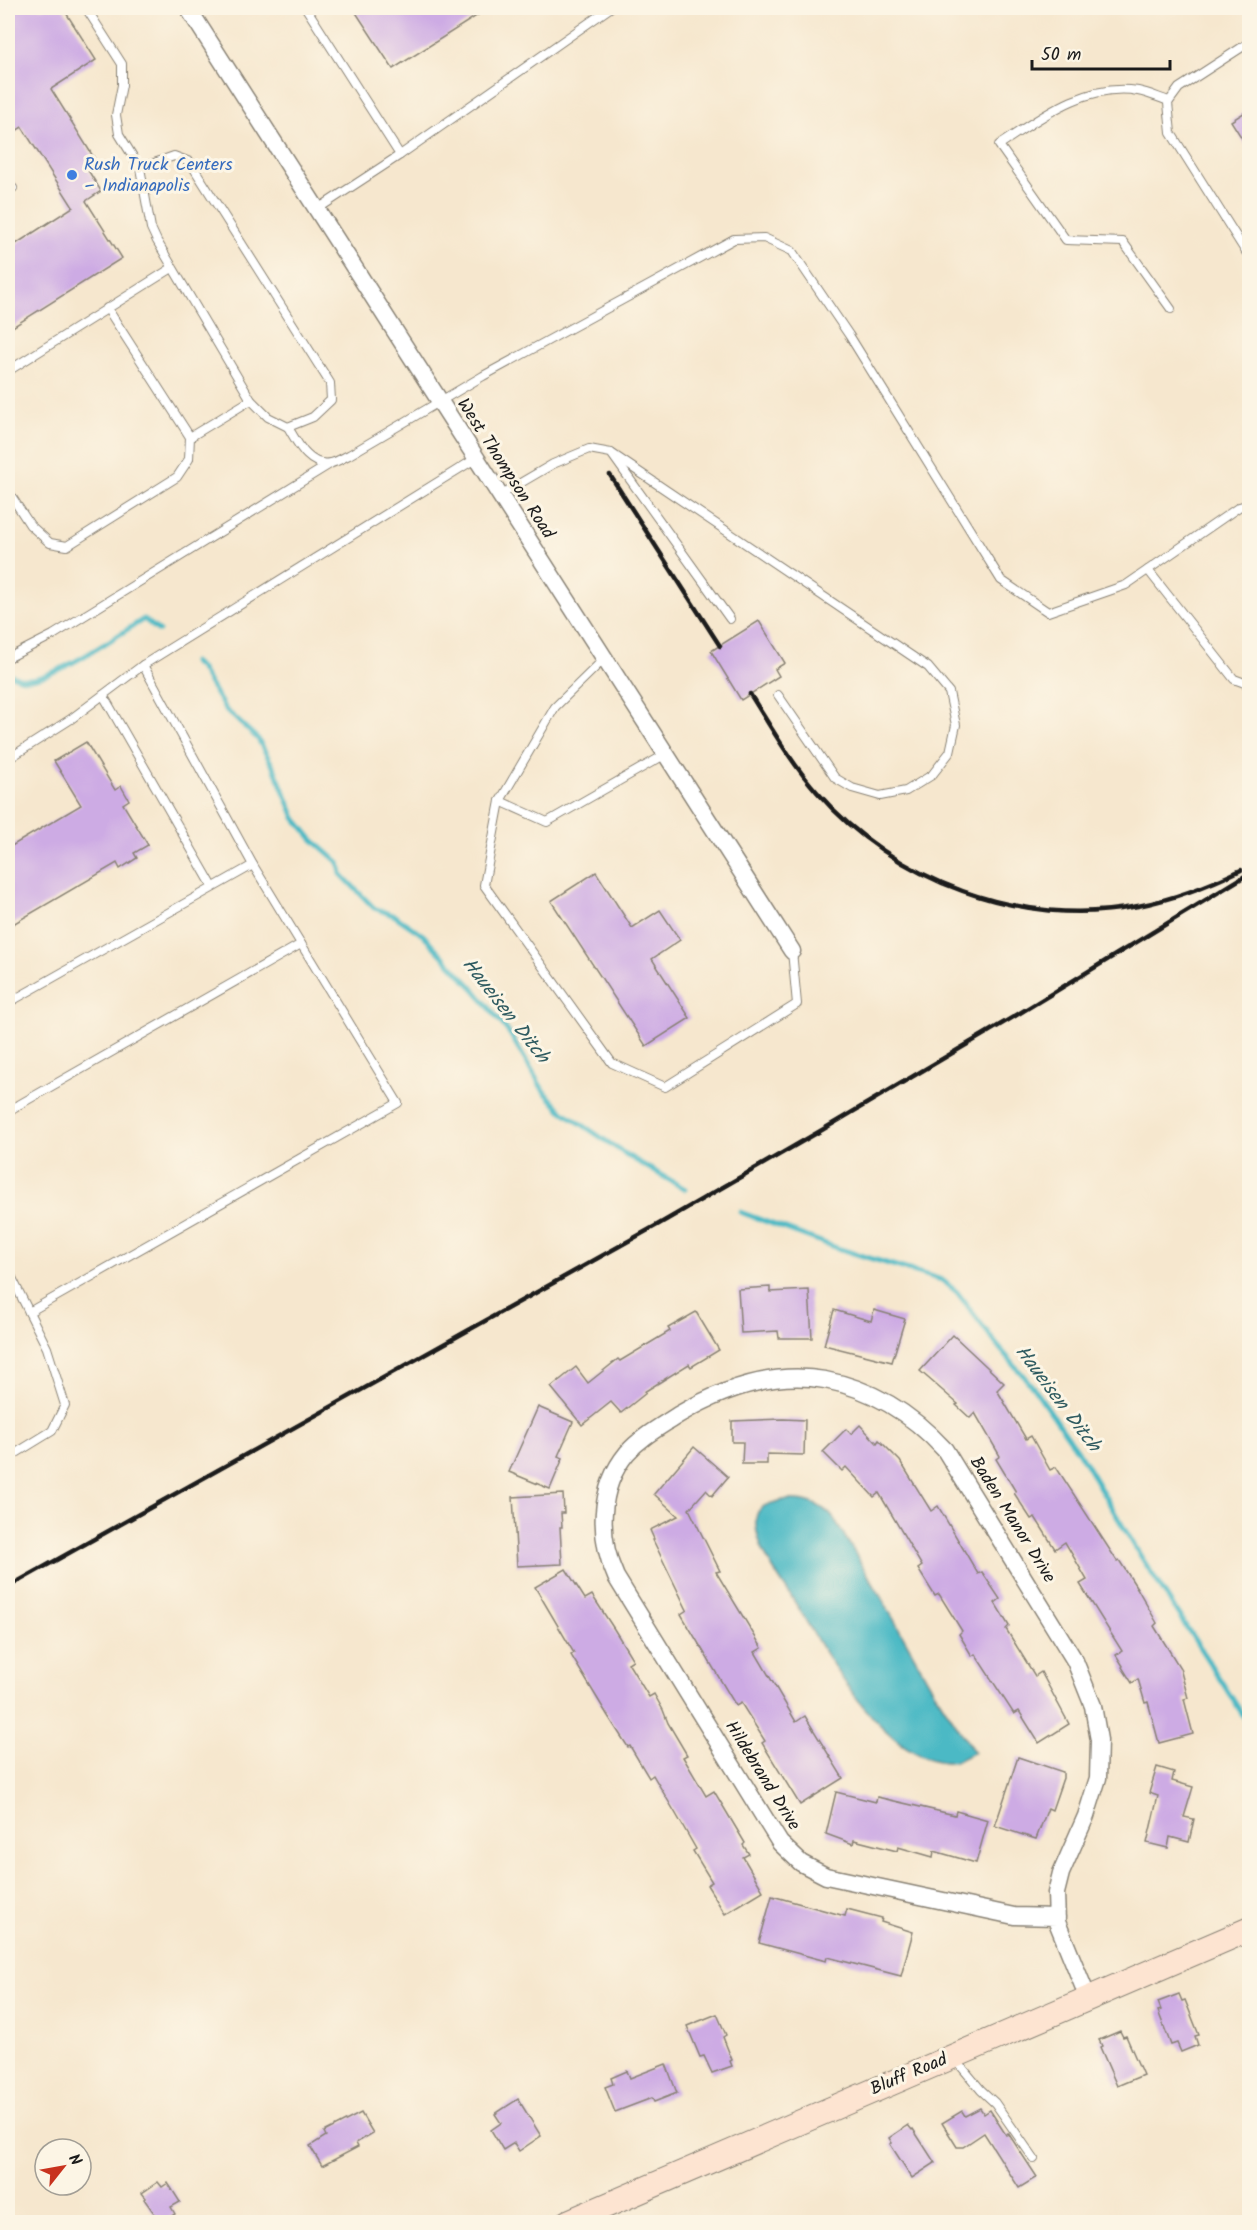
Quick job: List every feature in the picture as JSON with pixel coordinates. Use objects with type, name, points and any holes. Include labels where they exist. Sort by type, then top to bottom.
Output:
[{"type":"main road","name":"Bluff Road","points":[[568,2223],[1250,1929]]},
{"type":"street","name":"West Thompson Road","points":[[188,8],[792,951]]},
{"type":"street","name":"Baden Manor Drive","points":[[606,1502],[611,1480],[619,1465],[649,1433],[715,1395],[768,1380],[795,1378],[824,1380],[862,1390],[899,1410],[931,1435],[956,1466],[1075,1660],[1094,1706],[1099,1740],[1098,1778],[1086,1816],[1061,1873],[1056,1893],[1058,1922],[1088,1998]]},
{"type":"street","name":"Hildebrand Drive","points":[[606,1502],[603,1532],[605,1548],[616,1577],[770,1829],[790,1854],[801,1863],[826,1876],[1014,1916],[1057,1917]]},
{"type":"lane","points":[[86,8],[122,64],[122,85],[116,115],[119,134],[140,168],[151,228],[172,268],[251,400],[268,417],[288,427],[304,452],[315,461],[330,464]]},
{"type":"lane","points":[[306,8],[400,155]]},
{"type":"lane","points":[[316,210],[400,155],[610,8]]},
{"type":"lane","points":[[1250,42],[1179,88],[1168,103],[1171,133],[1246,252],[1250,252]]},
{"type":"lane","points":[[1169,101],[1137,91],[1100,92],[1054,108],[999,145],[1066,240],[1123,242],[1171,309]]},
{"type":"lane","points":[[140,168],[174,156],[190,162],[330,383],[331,400],[313,417],[288,427]]},
{"type":"lane","points":[[8,658],[53,635],[330,464],[438,401],[734,238],[764,238],[792,251],[849,334],[1001,580],[1048,612],[1126,585],[1239,507],[1250,504]]},
{"type":"lane","points":[[8,370],[172,268]]},
{"type":"lane","points":[[8,491],[30,525],[50,543],[67,546],[177,477],[189,459],[190,437],[107,308]]},
{"type":"lane","points":[[190,437],[251,400]]},
{"type":"lane","points":[[499,496],[553,464],[589,449],[610,453],[928,667],[949,692],[956,725],[950,752],[932,775],[906,791],[880,796],[852,788],[836,778],[778,695]]},
{"type":"lane","points":[[610,453],[730,619]]},
{"type":"lane","points":[[8,759],[71,719],[143,665],[475,459]]},
{"type":"lane","points":[[1148,570],[1234,679],[1250,685]]},
{"type":"lane","points":[[604,659],[555,707],[500,801],[484,885],[612,1063],[664,1087],[797,1004],[792,951]]},
{"type":"lane","points":[[29,1312],[398,1103],[253,865],[143,665]]},
{"type":"lane","points":[[103,695],[213,887]]},
{"type":"lane","points":[[500,801],[547,822],[666,754]]},
{"type":"lane","points":[[8,1003],[253,865]]},
{"type":"lane","points":[[8,1111],[301,944]]},
{"type":"lane","points":[[8,1270],[47,1348],[65,1405],[52,1431],[8,1458]]},
{"type":"lane","points":[[953,2056],[995,2103],[1034,2159]]},
{"type":"water","points":[[784,1500],[812,1503],[830,1514],[835,1520],[934,1691],[974,1752],[953,1762],[922,1756],[899,1742],[858,1700],[776,1574],[759,1540],[756,1529],[757,1513],[767,1505]]},
{"type":"building","name":"Rush Truck Centers – Indianapolis","points":[[8,8],[63,8],[96,60],[51,89],[96,161],[86,167],[101,191],[86,201],[122,258],[8,330],[8,249],[73,207],[22,127],[8,136]]},
{"type":"building","points":[[353,8],[489,8],[393,69]]},
{"type":"building","points":[[1250,109],[1250,151],[1231,121]]},
{"type":"building","points":[[759,621],[785,663],[775,669],[779,676],[741,700],[711,651]]},
{"type":"building","points":[[86,742],[115,790],[121,786],[129,800],[123,804],[148,845],[134,853],[137,858],[120,869],[117,863],[8,927],[8,848],[81,805],[54,761]]},
{"type":"building","points":[[596,872],[632,928],[660,910],[680,940],[652,959],[690,1018],[646,1046],[551,901]]},
{"type":"building","points":[[770,1287],[770,1292],[809,1290],[812,1338],[779,1338],[778,1331],[741,1333],[738,1289]]},
{"type":"building","points":[[834,1310],[871,1321],[874,1310],[905,1319],[892,1362],[824,1345]]},
{"type":"building","points":[[696,1312],[719,1350],[691,1367],[689,1364],[644,1392],[646,1393],[621,1413],[611,1402],[582,1425],[551,1387],[576,1367],[588,1383],[618,1359],[620,1361],[670,1331],[668,1328]]},
{"type":"building","points":[[953,1335],[1004,1383],[997,1390],[1026,1439],[1031,1436],[1050,1470],[1056,1467],[1137,1588],[1157,1623],[1154,1626],[1180,1668],[1188,1698],[1184,1699],[1193,1734],[1159,1743],[1148,1702],[1145,1703],[1138,1679],[1132,1683],[1122,1667],[1116,1655],[1122,1651],[1080,1584],[1087,1580],[1065,1542],[1055,1549],[1035,1517],[1031,1519],[996,1459],[1000,1456],[975,1413],[970,1418],[956,1405],[958,1404],[920,1371]]},
{"type":"building","points":[[538,1407],[573,1422],[558,1456],[563,1458],[550,1489],[509,1472]]},
{"type":"building","points":[[805,1420],[804,1455],[767,1454],[767,1464],[742,1464],[743,1442],[732,1442],[732,1421]]},
{"type":"building","points":[[860,1425],[877,1443],[879,1440],[900,1461],[931,1511],[938,1506],[978,1574],[982,1572],[1000,1599],[995,1603],[1009,1626],[1006,1629],[1035,1676],[1041,1672],[1069,1724],[1039,1743],[1019,1711],[1014,1714],[975,1654],[972,1656],[959,1634],[962,1631],[939,1594],[935,1596],[918,1569],[922,1566],[879,1493],[874,1497],[846,1467],[842,1471],[823,1452],[846,1429],[851,1434]]},
{"type":"building","points":[[694,1447],[728,1477],[712,1496],[706,1490],[689,1509],[720,1571],[716,1572],[762,1648],[755,1652],[796,1722],[805,1716],[843,1778],[800,1805],[762,1743],[765,1741],[741,1703],[736,1706],[681,1614],[687,1610],[650,1530],[678,1516],[654,1494]]},
{"type":"building","points":[[563,1494],[564,1513],[561,1513],[562,1527],[560,1527],[562,1564],[517,1566],[513,1497]]},
{"type":"building","points":[[566,1569],[585,1599],[592,1595],[633,1660],[628,1663],[649,1697],[654,1694],[687,1755],[683,1757],[706,1796],[714,1791],[745,1843],[743,1845],[749,1854],[743,1857],[763,1891],[725,1914],[707,1885],[712,1882],[693,1851],[696,1849],[676,1814],[653,1775],[649,1778],[630,1746],[628,1747],[608,1716],[571,1655],[574,1653],[535,1587]]},
{"type":"building","points":[[1018,1757],[1063,1772],[1052,1810],[1048,1808],[1036,1839],[995,1826]]},
{"type":"building","points":[[1157,1767],[1174,1772],[1172,1781],[1193,1787],[1184,1817],[1194,1819],[1189,1842],[1170,1837],[1168,1848],[1147,1843],[1158,1796],[1149,1793]]},
{"type":"building","points":[[836,1792],[876,1802],[877,1797],[955,1815],[956,1811],[988,1820],[976,1863],[934,1851],[933,1857],[898,1847],[897,1851],[854,1840],[853,1844],[826,1834]]},
{"type":"building","points":[[772,1896],[845,1916],[847,1909],[882,1918],[881,1922],[913,1932],[901,1976],[827,1957],[826,1961],[759,1943]]},
{"type":"building","points":[[1179,1994],[1182,2001],[1185,2000],[1199,2035],[1195,2036],[1198,2045],[1181,2052],[1177,2043],[1171,2045],[1158,2011],[1161,2010],[1158,2002]]},
{"type":"building","points":[[717,2014],[726,2035],[723,2037],[732,2066],[712,2073],[704,2056],[700,2057],[687,2026]]},
{"type":"building","points":[[1120,2031],[1123,2037],[1126,2036],[1143,2075],[1117,2086],[1099,2040]]},
{"type":"building","points":[[666,2064],[677,2093],[654,2102],[652,2098],[615,2112],[605,2087],[613,2084],[611,2078],[627,2071],[630,2078]]},
{"type":"building","points":[[518,2099],[541,2136],[519,2151],[514,2143],[503,2150],[491,2130],[501,2123],[495,2114]]},
{"type":"building","points":[[980,2108],[984,2114],[990,2110],[1037,2177],[1019,2188],[984,2133],[963,2147],[957,2147],[942,2123],[962,2111],[965,2116]]},
{"type":"building","points":[[361,2113],[373,2133],[356,2143],[358,2147],[322,2166],[310,2146],[326,2136],[324,2132]]},
{"type":"building","points":[[908,2125],[935,2163],[912,2178],[890,2144],[892,2143],[889,2138]]},
{"type":"building","points":[[158,2182],[162,2187],[168,2183],[180,2202],[171,2207],[175,2214],[161,2223],[142,2193]]},
{"type":"waterway","name":"Haueisen Ditch","points":[[8,674],[25,679],[52,673],[144,619],[159,631]]},
{"type":"waterway","name":"Haueisen Ditch","points":[[193,662],[200,668],[225,709],[258,739],[275,770],[295,818],[312,839],[339,863],[341,874],[374,908],[395,916],[423,935],[475,990],[510,1034],[543,1090],[561,1110],[628,1156],[685,1189]]},
{"type":"waterway","name":"Haueisen Ditch","points":[[740,1212],[840,1249],[942,1280],[957,1292],[997,1345],[1033,1387],[1078,1451],[1140,1555],[1250,1726]]},
{"type":"railway","points":[[610,475],[720,646]]},
{"type":"railway","points":[[750,694],[799,769],[817,792],[848,823],[883,851],[922,873],[962,891],[1005,904],[1049,910],[1094,911],[1165,900],[1203,887],[1241,870]]},
{"type":"railway","points":[[8,1587],[659,1224],[1015,1016],[1250,873]]},
{"type":"place","name":"Rush Truck Centers – Indianapolis","points":[[72,175]]}]
